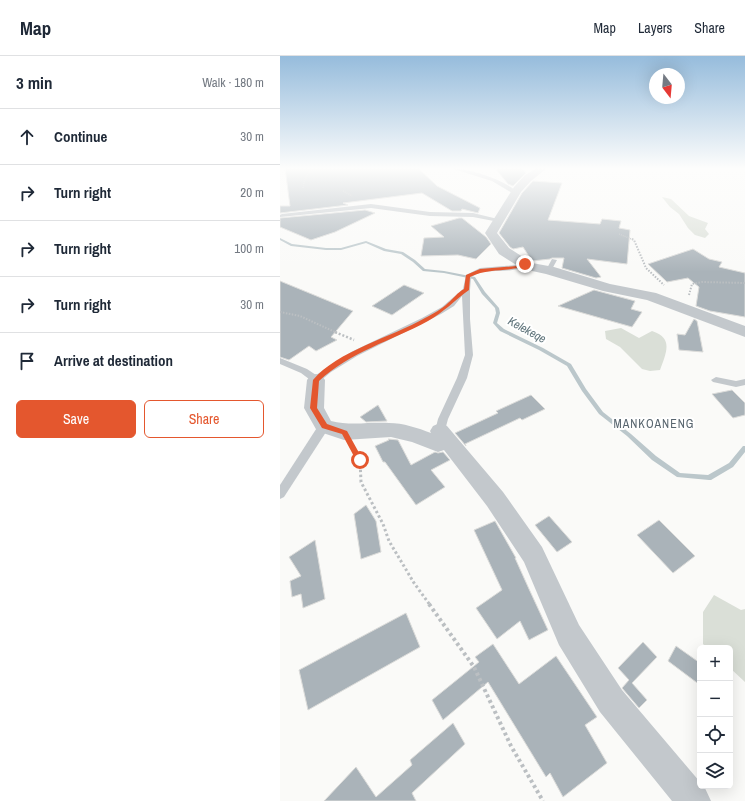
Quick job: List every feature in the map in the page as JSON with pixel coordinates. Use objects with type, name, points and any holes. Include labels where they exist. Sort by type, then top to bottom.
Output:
[{"type":"street","points":[[509,203],[498,220],[492,233],[504,250],[525,264],[552,265],[608,288],[651,296],[745,332]]},
{"type":"street","points":[[316,380],[314,408],[324,426],[344,432],[391,430],[415,435],[438,444],[444,436],[494,499],[533,555],[569,635],[611,701],[694,801]]},
{"type":"lane","points":[[282,216],[371,206],[430,214],[473,215],[498,220]]},
{"type":"lane","points":[[444,436],[443,419],[462,378],[469,355],[466,319],[466,290],[468,276],[480,270],[517,267],[525,264]]},
{"type":"lane","points":[[280,361],[304,371],[316,380],[331,367],[369,346],[426,320],[451,304],[460,293],[466,290]]},
{"type":"lane","points":[[716,380],[736,384],[745,382]]},
{"type":"lane","points":[[280,494],[324,426]]},
{"type":"path","points":[[619,234],[634,240],[646,268],[666,287]]},
{"type":"path","points":[[692,311],[689,295],[692,284],[702,282],[745,283]]},
{"type":"path","points":[[683,294],[689,295]]},
{"type":"path","points":[[280,312],[293,313],[307,318],[344,337],[369,346]]},
{"type":"path","points":[[344,432],[360,460],[361,482],[383,524],[389,541],[414,583],[474,667],[511,746],[543,801]]},
{"type":"shaded area","points":[[667,203],[675,203],[689,216],[708,223],[705,229],[709,234],[705,238],[695,235],[688,228],[679,214]]},
{"type":"shaded area","points":[[621,328],[639,338],[652,331],[659,334],[663,338],[666,342],[666,352],[660,370],[650,371],[642,369],[620,347],[606,339],[605,331]]},
{"type":"shaded area","points":[[714,595],[741,610],[745,609],[745,682],[733,671],[733,645],[703,644],[703,612]]},
{"type":"building","points":[[290,203],[345,203],[343,203],[348,205],[280,213],[280,206],[290,206]]},
{"type":"building","points":[[438,203],[470,203],[480,208],[478,213],[462,209],[461,211],[452,211]]},
{"type":"building","points":[[516,203],[555,203],[548,220],[600,224],[602,219],[621,221],[619,228],[630,230],[627,264],[587,259],[601,277],[596,278],[562,268],[564,258],[532,261],[523,247],[513,249],[499,233]]},
{"type":"building","points":[[365,210],[375,213],[335,232],[311,240],[280,227],[280,218]]},
{"type":"building","points":[[462,218],[486,237],[491,244],[476,259],[458,255],[421,256],[424,238],[444,237],[431,226]]},
{"type":"building","points":[[693,249],[709,259],[722,262],[719,267],[745,273],[745,317],[710,311],[696,306],[699,287],[688,278],[667,282],[648,264]]},
{"type":"building","points":[[280,281],[353,311],[331,337],[337,340],[316,351],[309,346],[289,360],[280,357]]},
{"type":"building","points":[[404,285],[424,293],[392,315],[372,306]]},
{"type":"building","points":[[594,290],[635,301],[631,309],[642,312],[632,327],[558,306]]},
{"type":"building","points":[[694,319],[697,321],[703,352],[679,350],[677,334],[685,335]]},
{"type":"building","points":[[732,390],[745,403],[745,415],[733,418],[712,394]]},
{"type":"building","points":[[531,395],[545,409],[522,420],[520,418],[465,444],[466,446],[455,433],[498,413],[496,411]]},
{"type":"building","points":[[378,405],[387,421],[366,422],[360,417]]},
{"type":"building","points":[[388,439],[398,440],[411,465],[435,452],[443,452],[450,460],[431,470],[445,487],[416,505],[385,462],[383,462],[375,446],[389,440]]},
{"type":"building","points":[[366,505],[376,521],[381,552],[361,559],[354,514]]},
{"type":"building","points":[[549,516],[572,542],[557,552],[535,525]]},
{"type":"building","points":[[659,520],[695,556],[673,573],[637,535]]},
{"type":"building","points":[[495,521],[516,558],[548,630],[529,640],[520,621],[497,639],[476,608],[502,590],[474,530]]},
{"type":"building","points":[[315,540],[325,599],[303,608],[301,594],[292,597],[290,581],[301,576],[289,557]]},
{"type":"building","points":[[406,613],[420,647],[308,710],[299,670]]},
{"type":"building","points":[[643,642],[657,657],[632,683],[647,700],[639,708],[622,688],[629,680],[618,668]]},
{"type":"building","points":[[493,644],[519,684],[556,656],[597,717],[585,725],[607,763],[563,797],[550,773],[546,777],[488,682],[443,720],[432,700],[479,662],[475,657]]},
{"type":"building","points":[[676,646],[697,661],[697,683],[668,661]]},
{"type":"building","points":[[453,723],[465,744],[412,793],[416,801],[324,801],[356,767],[376,797],[412,765],[410,760]]},
{"type":"waterway","name":"Kelekeqe","points":[[280,239],[291,245],[326,249],[341,249],[366,242],[385,250],[402,253],[424,270],[474,278],[483,293],[497,308],[498,313],[495,323],[502,330],[541,349],[569,365],[584,390],[601,413],[629,435],[654,458],[679,475],[709,478],[731,465],[745,448]]},
{"type":"district","name":"MANKOANENG","points":[[654,424]]},
{"type":"route","points":[[360,460],[344,432],[324,426],[314,408],[316,380],[331,367],[354,356],[369,346],[426,320],[451,304],[460,293],[466,290],[468,276],[480,270],[517,267],[525,264]]}]
